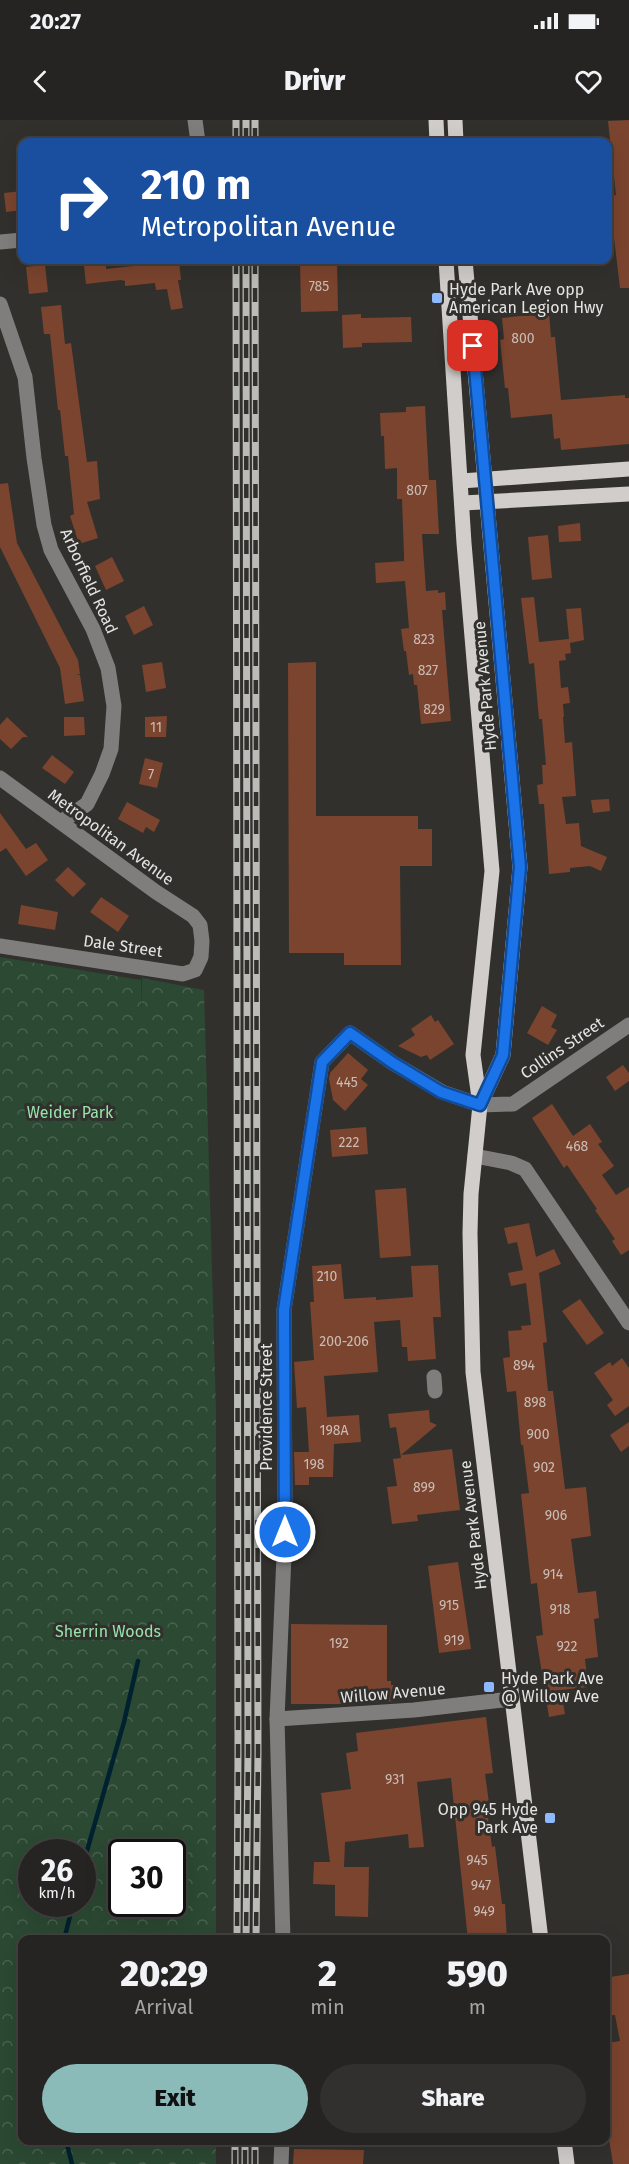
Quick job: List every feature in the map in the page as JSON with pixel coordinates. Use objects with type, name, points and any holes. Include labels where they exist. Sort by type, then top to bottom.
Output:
[{"type":"main road","points":[[436,120],[437,138]]},
{"type":"main road","points":[[455,120],[456,138]]},
{"type":"main road","name":"Hyde Park Avenue","points":[[446,264],[492,871],[473,1055],[480,1105],[470,1233],[473,1372],[540,1935]]},
{"type":"main road","name":"Hyde Park Avenue","points":[[465,264],[520,867],[503,1055],[480,1105]]},
{"type":"main road","points":[[461,481],[629,469]]},
{"type":"main road","points":[[463,503],[629,494]]},
{"type":"main road","points":[[565,2145],[567,2164]]},
{"type":"street","points":[[195,120],[197,138]]},
{"type":"street","points":[[0,243],[18,241]]},
{"type":"street","name":"Arborfield Road","points":[[0,304],[25,377],[44,525],[51,550],[93,629],[108,668],[114,706],[111,749],[102,774],[87,804],[61,822]]},
{"type":"street","name":"Metropolitan Avenue","points":[[0,778],[156,892],[193,916],[200,925]]},
{"type":"street","name":"Dale Street","points":[[0,946],[183,974],[195,970],[201,957],[200,925]]},
{"type":"street","name":"Collins Street","points":[[480,1105],[513,1104],[629,1025]]},
{"type":"street","name":"Providence Street","points":[[284,1935],[277,1719],[285,1532],[284,1310],[322,1062],[350,1033],[441,1092],[480,1105]]},
{"type":"street","points":[[475,1156],[511,1163],[525,1169],[629,1323]]},
{"type":"street","name":"Willow Avenue","points":[[277,1719],[414,1710],[511,1699]]},
{"type":"street","points":[[281,2164],[282,2145]]},
{"type":"green space","name":"Sherrin Woods","points":[[0,957],[141,980],[141,1014],[142,978],[204,990],[216,1410],[216,1935],[18,1935],[18,2145],[216,2145],[216,2164],[0,2164]]},
{"type":"building","points":[[629,120],[629,288],[620,288],[612,221],[612,196],[616,195],[612,138],[610,138],[608,121]]},
{"type":"building","points":[[18,191],[18,210],[6,212],[4,193]]},
{"type":"building","points":[[106,264],[106,269],[152,264],[179,264],[181,280],[178,280],[183,308],[171,310],[167,289],[156,290],[155,283],[125,286],[125,281],[121,280],[86,284],[84,266]]},
{"type":"building","points":[[300,264],[337,264],[338,311],[301,312]]},
{"type":"building","points":[[45,265],[48,292],[29,294],[26,267]]},
{"type":"building","points":[[61,305],[65,344],[71,343],[87,462],[97,461],[100,499],[87,502],[98,538],[79,544],[70,516],[74,514],[68,456],[65,456],[60,410],[58,410],[50,334],[44,334],[41,307]]},
{"type":"building","points":[[549,313],[551,337],[555,337],[561,400],[625,395],[625,398],[629,398],[629,444],[561,450],[560,438],[554,439],[552,414],[511,418],[500,340],[504,339],[502,318]]},
{"type":"building","points":[[361,314],[361,318],[411,317],[412,342],[362,343],[362,347],[343,348],[342,315]]},
{"type":"building","points":[[425,406],[429,480],[436,480],[439,534],[422,534],[426,591],[445,592],[446,610],[442,610],[451,721],[421,724],[417,685],[414,685],[413,674],[409,675],[401,629],[409,628],[405,581],[376,583],[375,563],[404,561],[402,499],[397,499],[397,468],[385,469],[384,436],[381,436],[380,413],[406,412],[406,407]]},
{"type":"building","points":[[8,483],[17,543],[78,660],[80,674],[76,675],[80,675],[84,701],[65,704],[60,668],[0,547],[0,484]]},
{"type":"building","points":[[580,523],[581,541],[559,542],[558,526]]},
{"type":"building","points":[[548,535],[552,578],[532,580],[528,537]]},
{"type":"building","points":[[112,557],[124,581],[106,590],[95,566]]},
{"type":"building","points":[[534,597],[539,642],[569,639],[566,609],[581,608],[584,640],[570,643],[571,653],[565,654],[566,660],[559,661],[561,688],[568,687],[570,703],[563,704],[563,717],[565,743],[572,742],[576,796],[562,797],[566,824],[579,823],[581,846],[607,857],[601,871],[590,866],[570,868],[570,872],[549,874],[544,804],[539,804],[537,785],[543,784],[542,765],[546,765],[542,719],[539,719],[534,663],[529,664],[521,598]]},
{"type":"building","points":[[144,606],[153,625],[134,635],[125,616]]},
{"type":"building","points":[[162,662],[166,688],[146,692],[142,665]]},
{"type":"building","points":[[316,662],[316,816],[418,816],[418,829],[432,829],[432,866],[400,866],[401,965],[344,965],[344,953],[289,953],[288,663]]},
{"type":"building","points":[[167,716],[166,737],[145,737],[145,717]]},
{"type":"building","points":[[7,717],[28,737],[23,737],[11,749],[0,739],[0,725]]},
{"type":"building","points":[[64,717],[84,717],[85,735],[64,736]]},
{"type":"building","points":[[52,755],[74,772],[65,784],[42,768]]},
{"type":"building","points":[[145,758],[163,763],[157,788],[139,784]]},
{"type":"building","points":[[609,799],[610,811],[593,813],[591,800]]},
{"type":"building","points":[[127,802],[160,820],[154,832],[146,827],[143,833],[118,819]]},
{"type":"building","points":[[0,813],[26,849],[36,843],[48,860],[26,876],[6,848],[0,852]]},
{"type":"building","points":[[68,867],[86,884],[73,897],[55,880]]},
{"type":"building","points":[[101,897],[129,916],[118,932],[90,912]]},
{"type":"building","points":[[21,905],[58,912],[55,930],[18,924]]},
{"type":"building","points":[[542,1006],[557,1015],[551,1027],[557,1030],[548,1045],[527,1033]]},
{"type":"building","points":[[431,1015],[435,1022],[438,1020],[454,1044],[430,1060],[427,1055],[421,1057],[398,1046],[415,1035],[411,1029]]},
{"type":"building","points":[[348,1053],[368,1070],[361,1079],[368,1085],[345,1111],[333,1100],[329,1079],[330,1073]]},
{"type":"building","points":[[623,1065],[629,1073],[629,1081],[615,1091],[606,1077]]},
{"type":"building","points":[[552,1104],[573,1136],[590,1124],[602,1142],[598,1144],[614,1166],[602,1175],[616,1195],[629,1187],[629,1250],[621,1255],[612,1241],[615,1239],[595,1210],[597,1209],[567,1165],[564,1168],[532,1118]]},
{"type":"building","points":[[366,1127],[368,1154],[332,1157],[330,1130]]},
{"type":"building","points":[[406,1188],[411,1256],[380,1258],[375,1190]]},
{"type":"building","points":[[529,1223],[536,1257],[554,1249],[561,1264],[539,1273],[547,1342],[543,1343],[548,1391],[553,1391],[565,1489],[586,1487],[591,1536],[571,1539],[578,1593],[596,1591],[599,1618],[594,1619],[598,1657],[585,1659],[588,1687],[561,1690],[565,1714],[549,1717],[536,1636],[543,1635],[537,1583],[531,1584],[521,1494],[529,1493],[523,1445],[521,1445],[516,1391],[507,1392],[503,1358],[510,1357],[508,1331],[522,1330],[521,1326],[531,1325],[526,1283],[511,1286],[508,1273],[523,1270],[517,1242],[508,1244],[504,1228]]},
{"type":"building","points":[[341,1264],[344,1299],[376,1297],[376,1300],[413,1297],[411,1266],[438,1265],[441,1317],[433,1317],[436,1359],[408,1361],[407,1347],[402,1347],[400,1320],[374,1322],[378,1372],[324,1376],[327,1417],[359,1415],[361,1442],[334,1444],[333,1477],[309,1477],[309,1485],[295,1485],[294,1452],[309,1452],[306,1407],[297,1408],[294,1362],[314,1360],[310,1302],[314,1302],[312,1266]]},
{"type":"building","points":[[580,1299],[604,1333],[587,1345],[562,1311]]},
{"type":"building","points":[[622,1358],[629,1368],[629,1406],[615,1416],[607,1405],[613,1400],[594,1373],[610,1362],[612,1366]]},
{"type":"building","points":[[429,1410],[430,1422],[437,1425],[401,1455],[452,1449],[460,1510],[417,1515],[418,1521],[392,1524],[387,1487],[397,1486],[393,1459],[401,1458],[396,1427],[390,1428],[388,1414]]},
{"type":"building","points":[[629,1422],[629,1446],[621,1452],[610,1435]]},
{"type":"building","points":[[458,1562],[471,1649],[439,1653],[428,1566]]},
{"type":"building","points":[[291,1624],[387,1625],[387,1681],[395,1685],[395,1701],[291,1704]]},
{"type":"building","points":[[486,1717],[493,1773],[485,1774],[490,1810],[487,1810],[492,1847],[495,1846],[502,1904],[505,1904],[507,1935],[467,1935],[451,1778],[417,1782],[424,1847],[409,1848],[408,1834],[345,1842],[344,1867],[369,1867],[368,1917],[335,1916],[335,1885],[313,1884],[314,1862],[330,1862],[321,1793],[351,1789],[346,1753],[358,1751],[356,1733]]},
{"type":"building","points":[[629,1974],[629,2164],[613,2164],[610,2145],[610,2042],[620,2041],[615,2015],[610,2016],[610,1977]]},
{"type":"building","points":[[294,2149],[364,2150],[363,2164],[293,2164]]},
{"type":"waterway","points":[[90,1839],[124,1722],[138,1661]]},
{"type":"waterway","points":[[65,1935],[70,1917]]},
{"type":"waterway","points":[[67,2145],[72,2164]]},
{"type":"railway","points":[[236,120],[236,138]]},
{"type":"railway","points":[[246,120],[246,138]]},
{"type":"railway","points":[[255,120],[255,138]]},
{"type":"railway","points":[[236,264],[237,1935]]},
{"type":"railway","points":[[246,264],[248,1751],[246,1935]]},
{"type":"railway","points":[[255,264],[258,1751],[256,1935]]},
{"type":"railway","points":[[235,2145],[235,2164]]},
{"type":"railway","points":[[245,2145],[245,2164]]},
{"type":"railway","points":[[255,2145],[255,2164]]},
{"type":"place","name":"Hyde Park Ave opp American Legion Hwy","points":[[437,298]]},
{"type":"place","name":"Hyde Park Ave @ Willow Ave","points":[[489,1687]]},
{"type":"place","name":"Opp 945 Hyde Park Ave","points":[[550,1818]]},
{"type":"route","points":[[285,1532],[284,1310],[322,1062],[350,1033],[441,1092],[480,1105],[503,1055],[520,867],[473,346]]},
{"type":"park label","name":"Weider Park","points":[[70,1112]]}]
